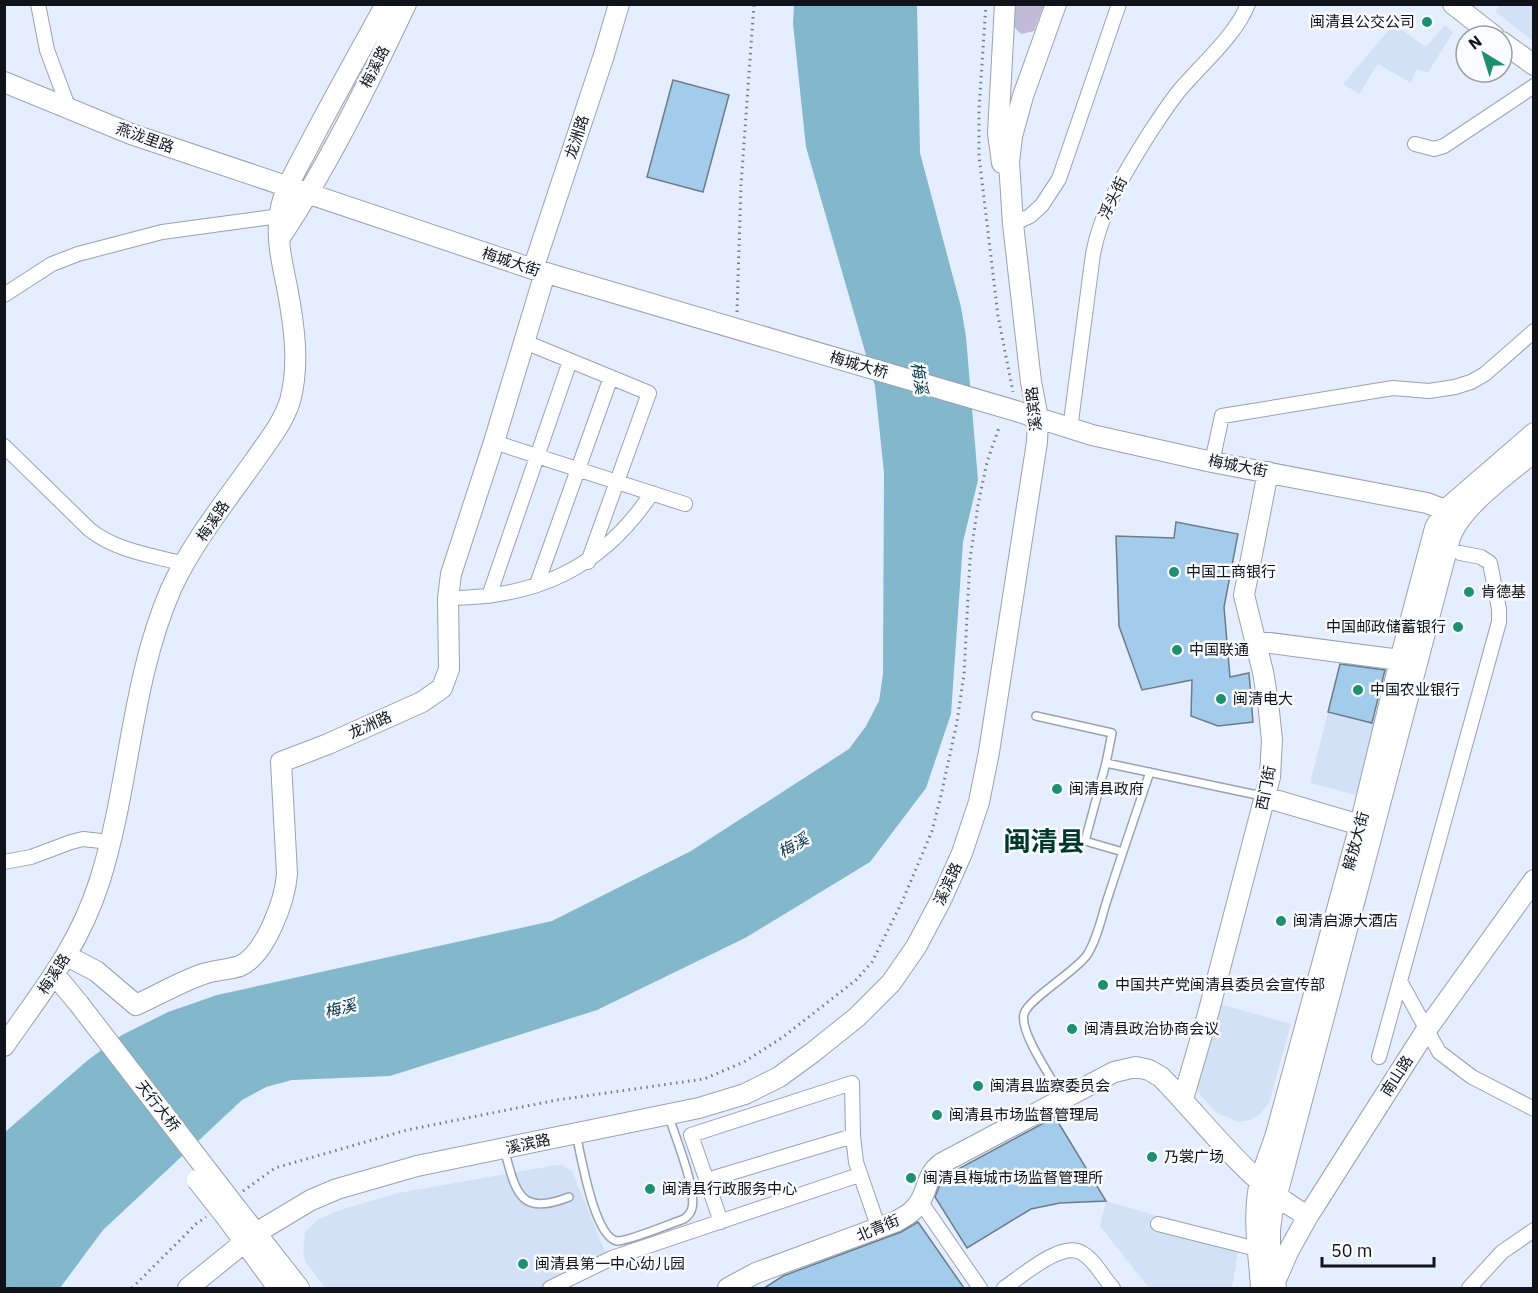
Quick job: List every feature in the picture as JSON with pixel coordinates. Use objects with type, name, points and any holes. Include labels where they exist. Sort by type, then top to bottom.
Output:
[{"type":"street","points":[[38,4],[47,50],[69,109]]},
{"type":"street","name":"梅溪路","points":[[4,1046],[67,956],[96,893],[110,842],[143,672],[160,616],[184,564],[274,432],[289,404],[294,373],[294,326],[279,239],[287,216],[288,187],[386,4]]},
{"type":"street","name":"梅溪路","points":[[287,216],[307,194],[353,110],[406,4]]},
{"type":"street","name":"龙洲路","points":[[67,956],[96,971],[136,1005],[204,973],[240,966],[250,958],[267,934],[284,897],[287,874],[281,762],[328,744],[422,702],[442,688],[449,669],[448,598],[451,574],[495,442],[525,342],[539,271],[619,4]]},
{"type":"street","points":[[1005,4],[998,133],[1010,200]]},
{"type":"street","name":"溪滨路","points":[[188,1288],[250,1238],[311,1200],[352,1183],[417,1166],[668,1115],[745,1094],[779,1077],[812,1053],[856,1017],[891,983],[916,946],[941,900],[969,835],[983,782],[1037,442],[1038,418],[1031,382],[1012,224],[1009,162],[1012,136],[1023,96],[1056,4]]},
{"type":"street","points":[[1012,224],[1030,216],[1042,206],[1059,179],[1119,4]]},
{"type":"street","name":"浮头街","points":[[1070,429],[1093,254],[1100,225],[1131,162],[1169,104],[1225,38],[1248,4]]},
{"type":"street","points":[[1453,4],[1479,24]]},
{"type":"street","points":[[1514,51],[1533,65]]},
{"type":"street","name":"燕泷里路","points":[[4,82],[131,134],[288,187]]},
{"type":"street","points":[[1415,144],[1434,149],[1444,146],[1533,86]]},
{"type":"street","name":"梅城大街","points":[[288,187],[539,271],[736,329]]},
{"type":"street","points":[[4,295],[52,264],[78,254],[162,232],[287,216]]},
{"type":"street","name":"梅城大桥","points":[[736,329],[1016,411]]},
{"type":"street","points":[[1212,462],[1222,416],[1393,388],[1429,392],[1455,387],[1485,374],[1533,331]]},
{"type":"street","points":[[525,342],[649,393],[588,562]]},
{"type":"street","points":[[489,596],[570,361]]},
{"type":"street","points":[[537,584],[611,377]]},
{"type":"street","name":"梅城大街","points":[[1016,411],[1070,429],[1212,462],[1427,503],[1451,516]]},
{"type":"street","name":"解放大街","points":[[1451,516],[1533,433]]},
{"type":"street","points":[[495,442],[685,504]]},
{"type":"street","points":[[4,446],[102,539],[116,546],[184,564]]},
{"type":"street","name":"解放大街","points":[[1271,1286],[1257,1249],[1257,1204],[1260,1182],[1276,1134],[1360,825],[1429,548],[1439,518],[1451,516],[1472,505],[1533,452]]},
{"type":"street","name":"西门街","points":[[1183,1099],[1212,1003],[1271,766],[1272,740],[1263,672],[1244,595],[1268,472]]},
{"type":"street","points":[[448,598],[489,596],[569,573],[588,562],[627,528],[652,493]]},
{"type":"street","name":"解放大街","points":[[1271,1286],[1270,1230],[1276,1196],[1453,529],[1451,516]]},
{"type":"street","points":[[1379,1058],[1499,622],[1499,609],[1490,563],[1481,557],[1460,553]]},
{"type":"street","points":[[1255,641],[1400,660]]},
{"type":"street","points":[[1265,797],[1360,825]]},
{"type":"street","points":[[4,862],[32,857],[83,839],[110,842]]},
{"type":"street","name":"南山路","points":[[1271,1286],[1308,1216],[1427,1029],[1533,880]]},
{"type":"street","name":"天行大桥","points":[[52,980],[250,1238]]},
{"type":"street","points":[[1400,981],[1434,1044],[1448,1060],[1472,1077],[1533,1109]]},
{"type":"street","points":[[980,1288],[920,1202],[929,1176],[935,1168],[1063,1098],[1114,1072],[1136,1067],[1149,1070],[1161,1077],[1260,1182],[1276,1196],[1308,1216]]},
{"type":"street","points":[[721,1222],[691,1135],[852,1083],[852,1136],[859,1175],[879,1229]]},
{"type":"street","points":[[707,1180],[852,1136]]},
{"type":"street","points":[[550,1288],[612,1258],[859,1175]]},
{"type":"street","name":"北青街","points":[[728,1288],[756,1273],[879,1229],[906,1215],[920,1202]]},
{"type":"street","points":[[1158,1224],[1257,1249]]},
{"type":"street","points":[[1468,1288],[1502,1252],[1533,1230]]},
{"type":"street","points":[[250,1238],[278,1288]]},
{"type":"street","points":[[250,1238],[299,1288]]},
{"type":"street","points":[[1004,1288],[1056,1253],[1074,1250],[1087,1257],[1109,1287]]},
{"type":"street","points":[[715,1288],[756,1273]]},
{"type":"lane","points":[[1036,717],[1112,733],[1085,840],[1123,852]]},
{"type":"lane","points":[[1106,763],[1265,797]]},
{"type":"lane","points":[[1063,1098],[1030,1040],[1023,1022],[1024,1014],[1034,1001],[1087,954],[1150,772]]},
{"type":"lane","points":[[576,1134],[591,1196],[604,1230],[611,1238],[622,1240],[690,1215],[693,1193],[668,1115]]},
{"type":"lane","points":[[504,1149],[515,1187],[525,1199],[540,1205],[569,1197]]},
{"type":"path","points":[[736,329],[741,185],[754,4]]},
{"type":"path","points":[[986,4],[979,109],[979,156],[998,316],[1016,411]]},
{"type":"path","points":[[132,1288],[196,1224],[229,1208],[275,1168],[407,1130],[557,1100],[704,1079],[744,1062],[783,1037],[856,980],[872,962],[902,902],[932,831],[961,698],[970,559],[978,505],[987,462],[1000,425]]},
{"type":"shaded area","points":[[1500,4],[1533,5],[1533,41],[1514,24],[1496,12]]},
{"type":"shaded area","points":[[1014,5],[1044,5],[1034,31],[1022,34],[1018,31],[1013,21]]},
{"type":"shaded area","points":[[1394,24],[1426,47],[1445,25],[1453,32],[1428,73],[1417,69],[1411,83],[1378,64],[1359,94],[1343,84]]},
{"type":"shaded area","points":[[1328,712],[1375,723],[1356,795],[1310,783]]},
{"type":"shaded area","points":[[1220,1004],[1291,1024],[1269,1103],[1259,1115],[1250,1120],[1239,1122],[1217,1113],[1195,1089]]},
{"type":"shaded area","points":[[562,1165],[572,1171],[606,1254],[539,1288],[325,1288],[305,1261],[303,1251],[305,1232],[317,1220],[340,1210],[398,1193]]},
{"type":"shaded area","points":[[1106,1201],[1240,1240],[1232,1288],[1149,1288],[1100,1226]]},
{"type":"water","name":"梅溪","points":[[794,5],[917,5],[920,153],[961,307],[966,337],[978,480],[963,542],[951,714],[926,788],[870,862],[745,938],[597,1010],[390,1076],[292,1080],[266,1087],[242,1100],[103,1230],[60,1288],[5,1288],[4,1133],[88,1060],[122,1035],[168,1012],[217,995],[552,921],[691,851],[849,749],[866,726],[879,701],[883,674],[884,473],[875,386],[806,147],[793,24]]},
{"type":"building","points":[[673,80],[729,95],[703,192],[647,177]]},
{"type":"building","points":[[1176,522],[1238,534],[1224,607],[1230,677],[1249,673],[1253,722],[1218,726],[1191,716],[1192,680],[1142,690],[1119,626],[1116,536],[1174,538]]},
{"type":"building","name":"中国农业银行","points":[[1340,664],[1385,670],[1372,723],[1328,712]]},
{"type":"building","points":[[1055,1117],[1106,1201],[1060,1203],[1031,1209],[967,1248],[935,1197],[942,1180],[947,1175]]},
{"type":"building","points":[[918,1222],[964,1288],[764,1288],[783,1276],[901,1232]]},
{"type":"place","name":"闽清县公交公司","points":[[1427,22]]},
{"type":"place","name":"中国工商银行","points":[[1174,572]]},
{"type":"place","name":"肯德基","points":[[1469,592]]},
{"type":"place","name":"中国邮政储蓄银行","points":[[1458,627]]},
{"type":"place","name":"中国联通","points":[[1177,650]]},
{"type":"place","name":"中国农业银行","points":[[1358,690]]},
{"type":"place","name":"闽清电大","points":[[1221,699]]},
{"type":"place","name":"闽清县政府","points":[[1057,789]]},
{"type":"place","name":"闽清启源大酒店","points":[[1281,921]]},
{"type":"place","name":"中国共产党闽清县委员会宣传部","points":[[1103,985]]},
{"type":"place","name":"闽清县政治协商会议","points":[[1072,1029]]},
{"type":"place","name":"闽清县监察委员会","points":[[978,1086]]},
{"type":"place","name":"闽清县市场监督管理局","points":[[937,1115]]},
{"type":"place","name":"乃裳广场","points":[[1152,1157]]},
{"type":"place","name":"闽清县梅城市场监督管理所","points":[[911,1178]]},
{"type":"place","name":"闽清县行政服务中心","points":[[650,1189]]},
{"type":"place","name":"闽清县第一中心幼儿园","points":[[523,1264]]},
{"type":"district","name":"闽清县","points":[[1044,842]]}]
